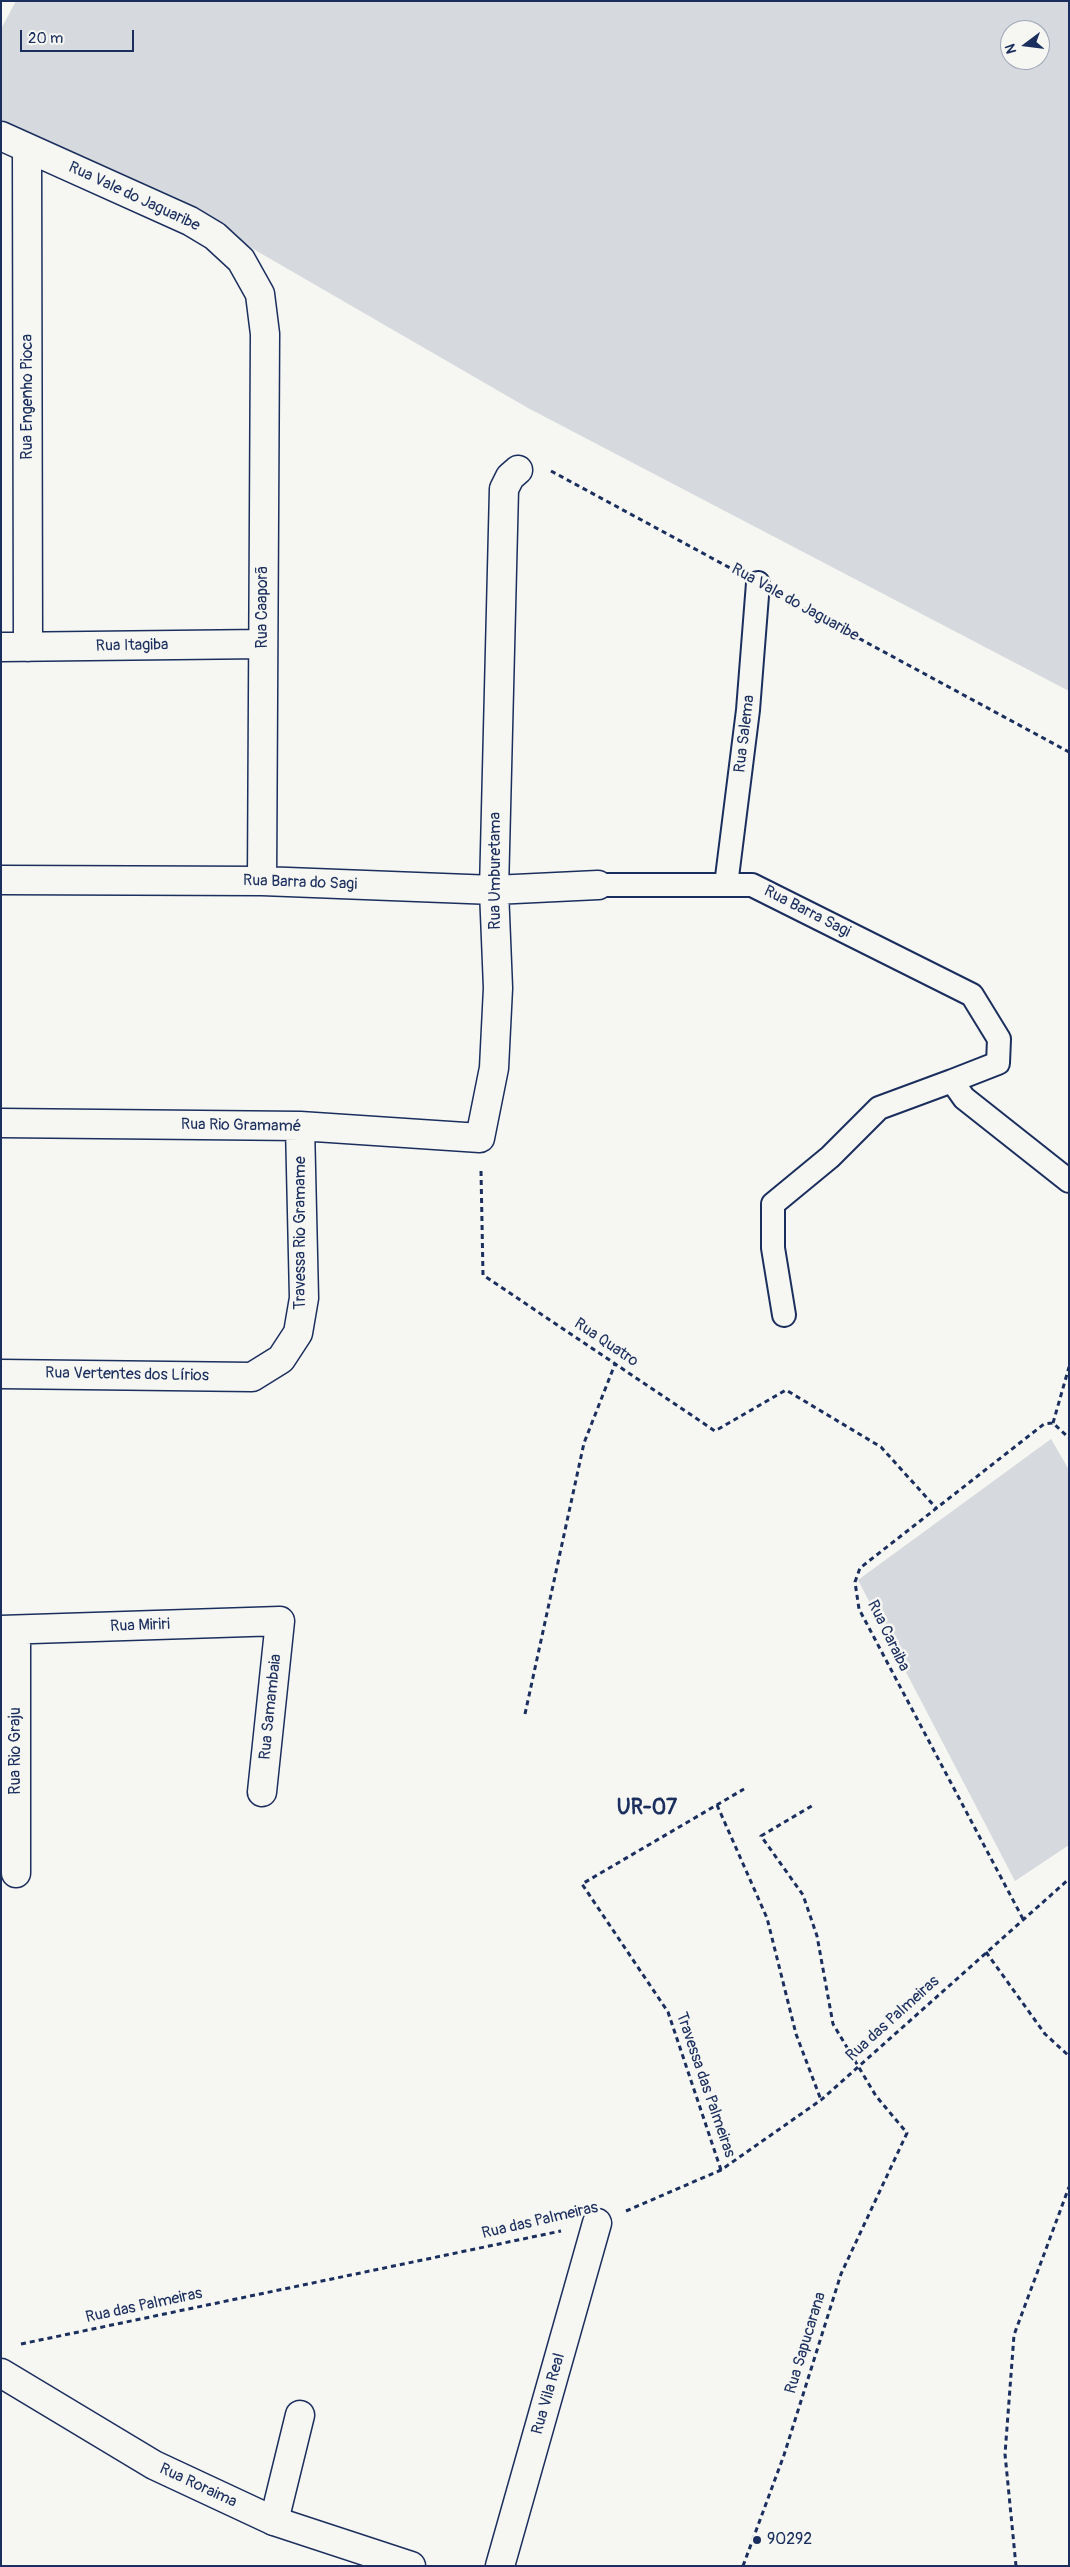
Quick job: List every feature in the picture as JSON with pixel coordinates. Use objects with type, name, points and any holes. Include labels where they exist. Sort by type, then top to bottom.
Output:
[{"type":"street","name":"Rua Vale do Jaguaribe","points":[[1,136],[190,221],[215,236],[241,260],[260,294],[265,334]]},
{"type":"street","name":"Rua Engenho Pioca","points":[[27,148],[28,647]]},
{"type":"street","name":"Rua Caaporã","points":[[262,880],[265,334]]},
{"type":"street","name":"Rua Umburetama","points":[[480,1138],[494,1068],[498,988],[494,890],[504,489],[510,477],[518,470]]},
{"type":"street","name":"Rua Itagiba","points":[[1,647],[263,644]]},
{"type":"street","name":"Rua Barra do Sagi","points":[[1,880],[262,880],[494,890],[598,885]]},
{"type":"street","name":"Rua Rio Gramamé","points":[[1,1123],[300,1126],[480,1138]]},
{"type":"street","name":"Travessa Rio Gramame","points":[[252,1377],[281,1359],[298,1333],[304,1298],[300,1126]]},
{"type":"street","name":"Rua Vertentes dos Lírios","points":[[1,1374],[252,1377]]},
{"type":"street","name":"Rua Miriri","points":[[9,1630],[280,1621]]},
{"type":"street","name":"Rua Samambaia","points":[[262,1792],[280,1621]]},
{"type":"street","name":"Rua Rio Graju","points":[[9,1630],[16,1873]]},
{"type":"street","name":"Rua Vila Real","points":[[500,2566],[597,2223]]},
{"type":"street","name":"Rua Roraima","points":[[1,2373],[154,2465],[274,2521],[394,2563]]},
{"type":"street","points":[[274,2521],[300,2415]]},
{"type":"lane","name":"Rua Salema","points":[[726,885],[748,710],[758,583]]},
{"type":"lane","name":"Rua Barra Sagi","points":[[598,885],[752,885],[972,995],[999,1039],[998,1063],[952,1081]]},
{"type":"lane","points":[[784,1315],[773,1248],[773,1204],[830,1157],[879,1108],[952,1081],[964,1098],[1069,1181]]},
{"type":"path","name":"Rua Vale do Jaguaribe","points":[[518,470],[531,465],[543,466],[1069,752]]},
{"type":"path","name":"Rua Quatro","points":[[480,1138],[482,1275],[715,1431],[786,1390],[881,1447],[937,1509]]},
{"type":"path","points":[[525,1714],[584,1444],[615,1364]]},
{"type":"path","points":[[1069,1367],[1053,1423],[1069,1438]]},
{"type":"path","name":"Rua Caraiba","points":[[1023,1919],[859,1609],[855,1582],[860,1568],[1044,1424],[1053,1423]]},
{"type":"path","points":[[744,1789],[717,1805],[766,1918],[796,2034],[821,2100]]},
{"type":"path","points":[[815,1804],[761,1836],[803,1895],[817,1936],[833,2024],[858,2067]]},
{"type":"path","name":"Travessa das Palmeiras","points":[[717,1805],[582,1884],[668,2012],[721,2170]]},
{"type":"path","name":"Rua das Palmeiras","points":[[11,2347],[597,2223],[721,2170],[821,2100],[1069,1879]]},
{"type":"path","points":[[986,1952],[1045,2034],[1069,2056]]},
{"type":"path","name":"Rua Sapucarana","points":[[743,2566],[784,2455],[841,2274],[907,2134],[876,2096],[858,2067]]},
{"type":"path","points":[[1016,2566],[1005,2454],[1014,2336],[1069,2187]]},
{"type":"shaded area","points":[[16,1],[1069,1],[1069,691],[528,408],[198,217],[1,130],[1,29]]},
{"type":"shaded area","points":[[1051,1439],[1069,1470],[1069,1845],[1015,1881],[858,1580]]},
{"type":"place","name":"90292","points":[[757,2540]]},
{"type":"district","name":"UR-07","points":[[647,1809]]}]
